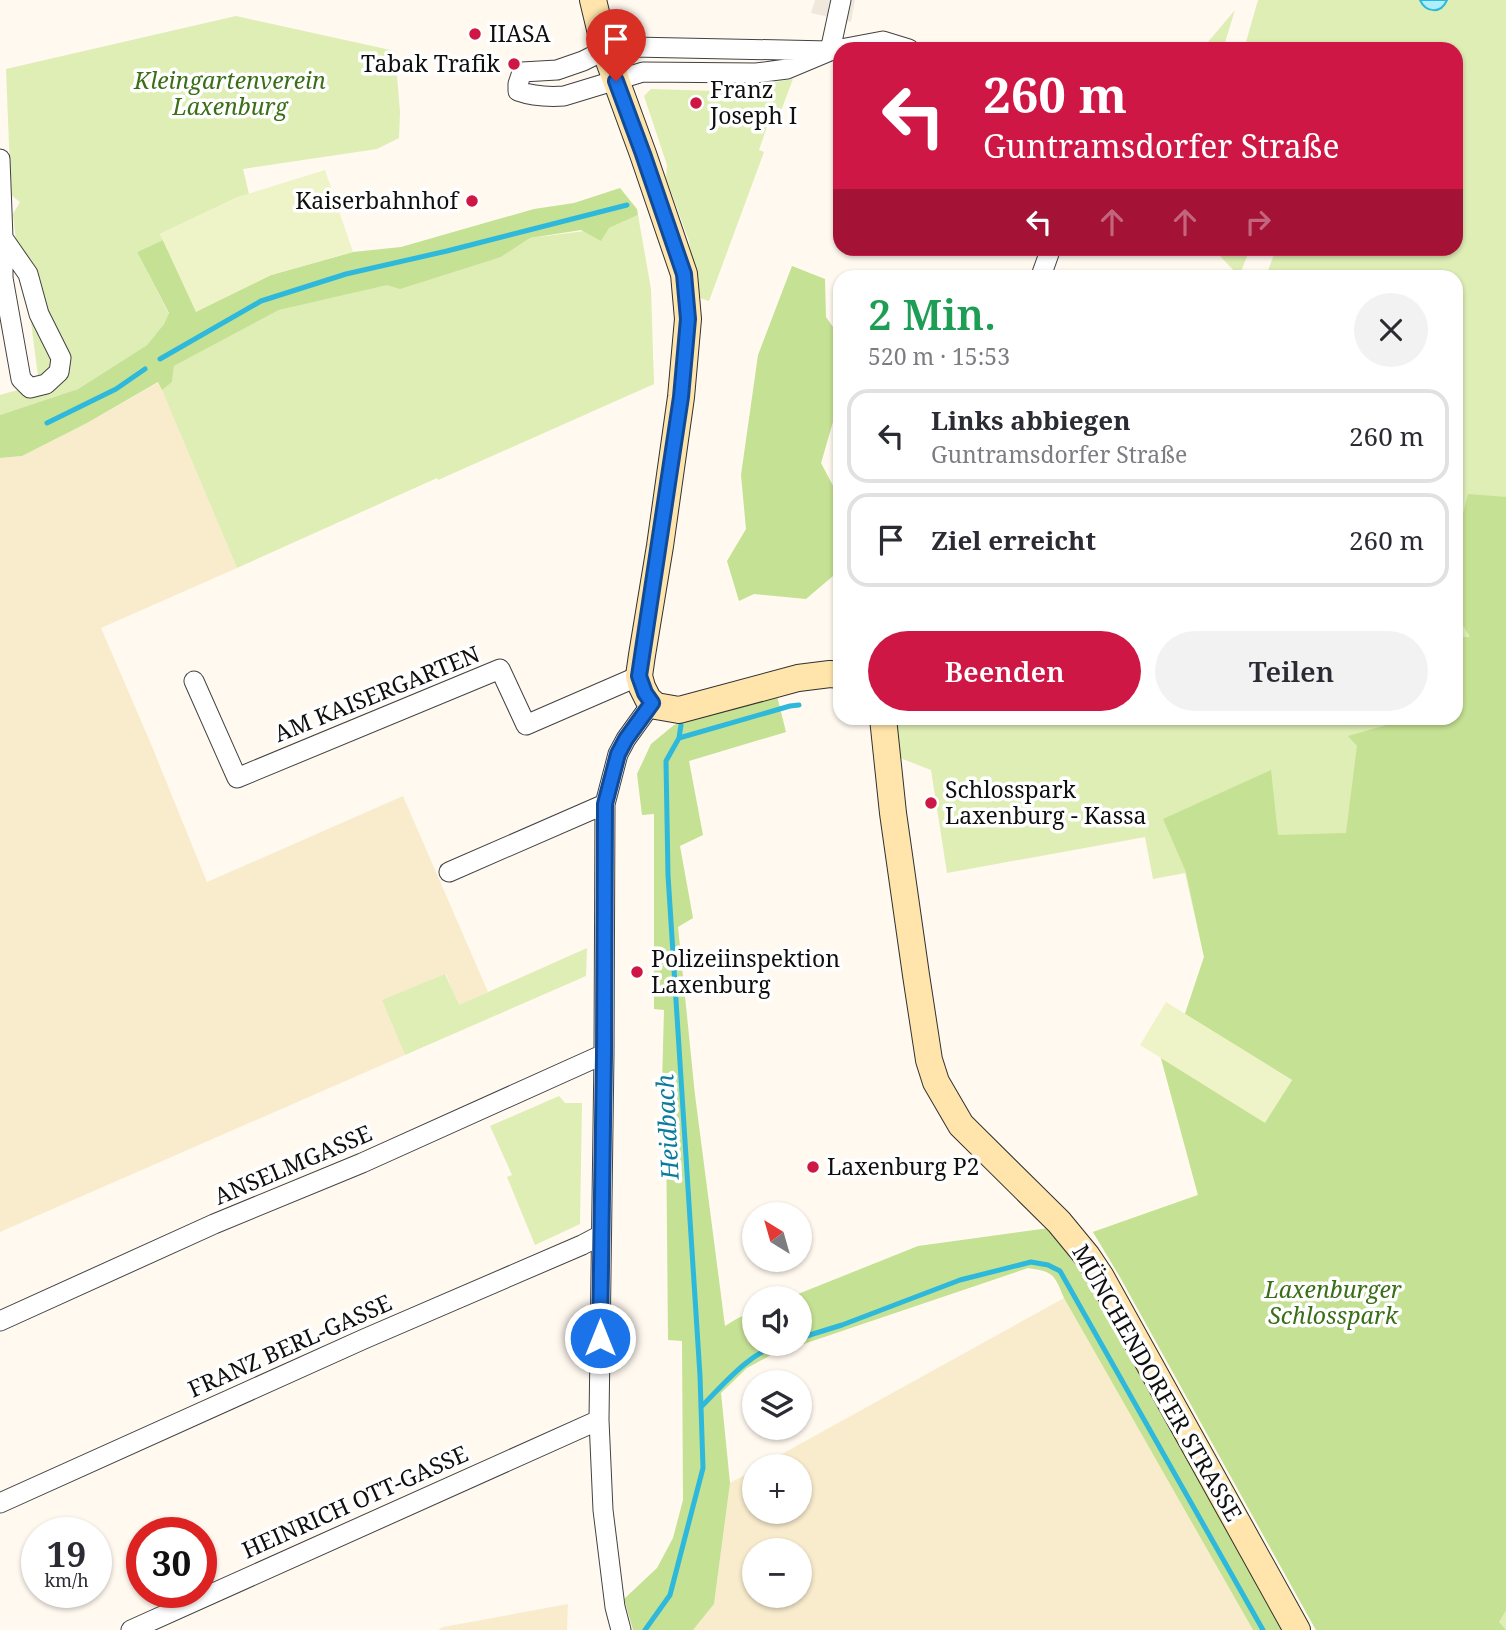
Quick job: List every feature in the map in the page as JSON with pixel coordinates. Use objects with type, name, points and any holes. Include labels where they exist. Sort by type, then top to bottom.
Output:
[{"type":"main road","points":[[593,0],[605,50],[684,274],[688,319],[681,397],[639,676],[645,693],[652,703],[660,708],[679,710],[798,678],[833,674]]},
{"type":"main road","name":"MÜNCHENDORFER STRASSE","points":[[884,725],[892,813],[929,1060],[936,1082],[961,1125],[1037,1198],[1073,1238],[1101,1277],[1297,1630]]},
{"type":"street","points":[[830,51],[841,0]]},
{"type":"street","points":[[830,51],[788,69],[756,73],[643,72],[564,96],[524,93],[519,91],[518,84],[522,72],[557,70],[605,50],[634,47],[833,50]]},
{"type":"street","points":[[0,159],[3,278],[21,379],[30,388],[46,384],[60,372],[61,358],[39,314],[28,274],[4,238]]},
{"type":"street","name":"AM KAISERGARTEN","points":[[194,681],[237,778],[500,669],[526,725],[639,676]]},
{"type":"street","points":[[621,1630],[615,1607],[603,1510],[599,1420],[605,804],[618,754],[652,703]]},
{"type":"street","points":[[449,872],[605,804]]},
{"type":"street","name":"ANSELMGASSE","points":[[0,1321],[214,1224],[362,1163],[604,1054]]},
{"type":"street","name":"FRANZ BERL-GASSE","points":[[0,1503],[601,1235]]},
{"type":"street","name":"HEINRICH OTT-GASSE","points":[[131,1630],[599,1420]]},
{"type":"shaded area","points":[[815,0],[855,0],[851,22],[811,13]]},
{"type":"shaded area","points":[[159,382],[237,568],[101,628],[207,882],[403,796],[488,992],[458,1006],[446,974],[383,1000],[405,1055],[0,1232],[0,458],[22,456]]},
{"type":"shaded area","points":[[1064,1298],[1253,1630],[693,1630],[714,1604],[730,1483],[742,1476],[742,1524],[812,1524],[812,1454],[782,1454],[812,1440],[812,1437]]},
{"type":"shaded area","points":[[568,1604],[567,1630],[438,1630],[443,1627]]},
{"type":"green space","name":"Laxenburger Schlosspark","points":[[1258,0],[1506,0],[1506,1630],[1316,1630],[1093,1232],[1198,1195],[1161,1058],[1265,1122],[1292,1080],[1185,1014],[1204,957],[1185,873],[1153,879],[1145,837],[947,873],[931,770],[900,758],[898,725],[1463,725],[1463,270],[1268,270],[1273,256],[1463,256],[1463,42],[1246,42]]},
{"type":"green space","points":[[1235,10],[1225,42],[1208,42]]},
{"type":"green space","name":"Kleingartenverein Laxenburg","points":[[236,16],[395,51],[400,112],[399,138],[377,149],[243,169],[249,194],[160,234],[163,240],[137,252],[169,314],[147,345],[78,389],[0,415],[0,395],[39,384],[27,291],[19,268],[13,214],[20,202],[11,195],[6,69]]},
{"type":"green space","points":[[793,79],[776,124],[769,121],[759,150],[764,152],[709,301],[697,297],[689,241],[666,178],[667,165],[644,96],[651,89],[717,91]]},
{"type":"green space","points":[[325,170],[353,252],[271,275],[196,312],[160,234],[238,197]]},
{"type":"green space","points":[[620,188],[637,209],[638,215],[609,228],[601,241],[581,230],[530,238],[501,257],[400,289],[387,285],[279,310],[174,366],[172,382],[162,390],[158,382],[22,456],[0,458],[0,415],[78,389],[147,345],[164,324],[169,313],[137,252],[163,240],[196,311],[271,275],[353,252],[401,247],[534,209],[574,203]]},
{"type":"green space","points":[[638,215],[651,289],[654,384],[237,568],[162,390],[172,382],[174,366],[279,310],[501,257],[530,238],[609,228]]},
{"type":"green space","points":[[1220,256],[1247,256],[1241,270],[1233,270]]},
{"type":"green space","points":[[792,266],[825,279],[826,317],[833,327],[833,422],[821,463],[833,486],[833,576],[806,599],[754,594],[739,601],[727,561],[746,529],[741,475],[758,355]]},
{"type":"green space","name":"Laxenburger Schlosspark","points":[[1468,494],[1506,497],[1506,1610],[1499,1622],[1506,1630],[1316,1630],[1093,1232],[1198,1195],[1161,1058],[1265,1122],[1292,1080],[1185,1014],[1204,957],[1186,872],[1163,819],[1271,770],[1278,835],[1346,833],[1357,746],[1348,736],[1386,725],[1463,725],[1463,637],[1470,637],[1463,626],[1463,514]]},
{"type":"green space","points":[[777,696],[786,732],[689,761],[703,835],[680,846],[693,918],[678,927],[695,1095],[725,1326],[742,1316],[742,1356],[769,1356],[742,1370],[721,1393],[730,1483],[714,1604],[693,1630],[633,1630],[624,1599],[657,1568],[673,1538],[683,1500],[682,1341],[668,1340],[666,1121],[661,1120],[664,1010],[654,1009],[654,814],[642,815],[637,774],[651,744],[674,725]]},
{"type":"green space","points":[[587,948],[586,976],[405,1055],[382,1000],[445,974],[459,1005]]},
{"type":"green space","points":[[1166,1002],[1292,1080],[1265,1123],[1140,1045]]},
{"type":"green space","points":[[559,1096],[565,1103],[582,1103],[580,1224],[535,1245],[507,1177],[512,1175],[490,1126]]},
{"type":"green space","points":[[1049,1228],[1085,1276],[1282,1630],[1253,1630],[1055,1279],[1048,1273],[1028,1268],[812,1341],[812,1288],[918,1246]]},
{"type":"water","points":[[1420,0],[1447,0],[1441,8],[1434,10],[1426,7]]},
{"type":"waterway","points":[[160,359],[261,301],[346,274],[627,205]]},
{"type":"waterway","points":[[47,423],[116,389],[145,369]]},
{"type":"waterway","name":"Heidbach","points":[[645,1630],[670,1595],[703,1468],[700,1376],[668,875],[666,761],[679,738],[799,705]]},
{"type":"waterway","points":[[679,738],[681,725]]},
{"type":"waterway","points":[[812,1334],[960,1280],[1031,1262],[1048,1265],[1060,1271],[1263,1630]]},
{"type":"waterway","points":[[701,1407],[756,1356]]},
{"type":"place","name":"IIASA","points":[[475,34]]},
{"type":"place","name":"Tabak Trafik","points":[[514,64]]},
{"type":"place","name":"Franz Joseph I","points":[[696,103]]},
{"type":"place","name":"Kaiserbahnhof","points":[[472,201]]},
{"type":"place","name":"Schlosspark Laxenburg - Kassa","points":[[931,803]]},
{"type":"place","name":"Polizeiinspektion Laxenburg","points":[[637,972]]},
{"type":"place","name":"Laxenburg P2","points":[[813,1167]]},
{"type":"route","points":[[600,1338],[605,804],[618,754],[652,703],[639,676],[681,397],[688,319],[684,274],[616,81]]}]
